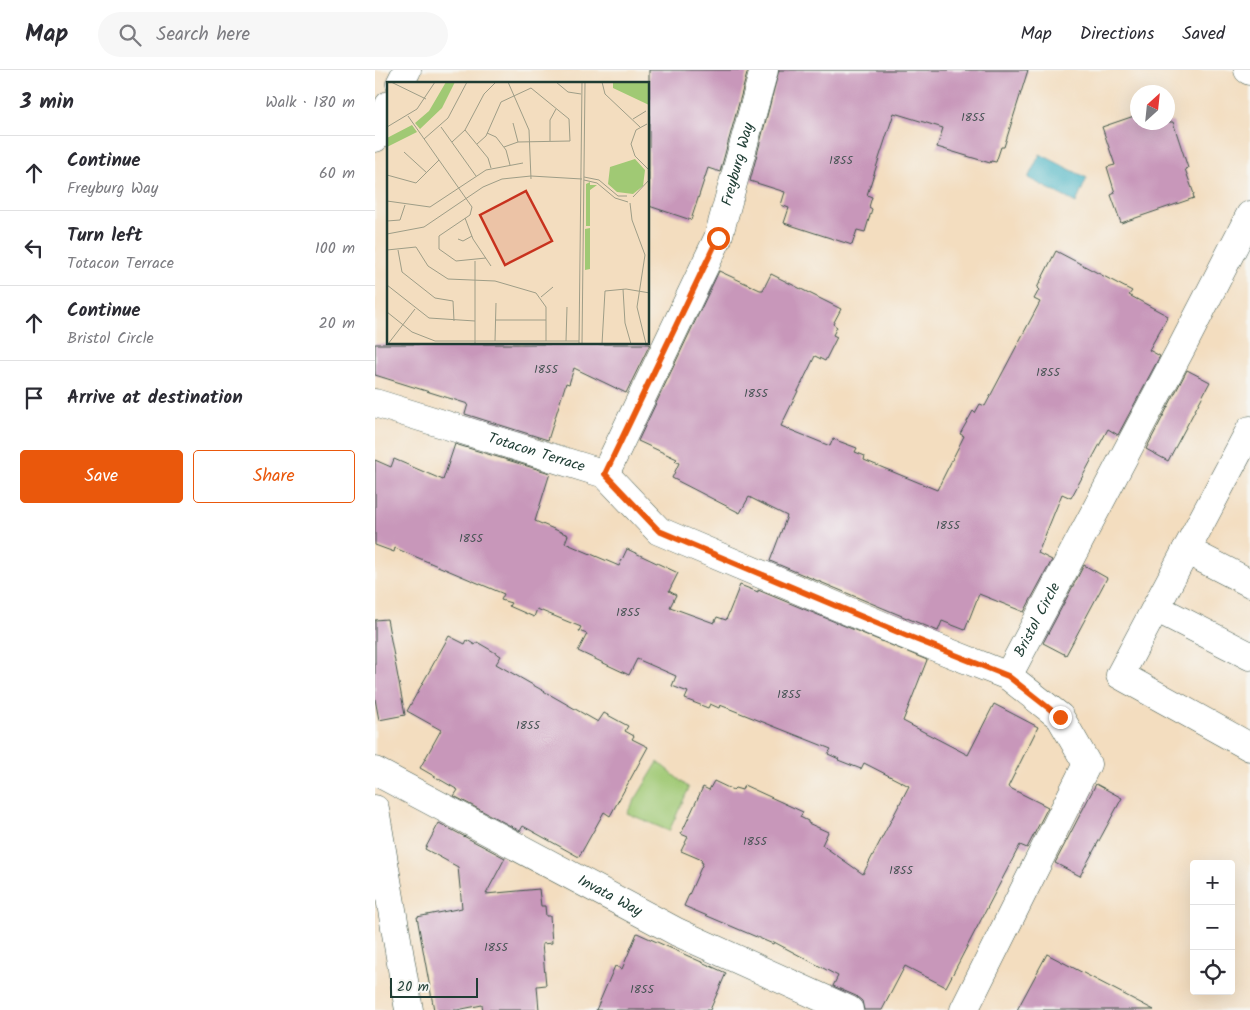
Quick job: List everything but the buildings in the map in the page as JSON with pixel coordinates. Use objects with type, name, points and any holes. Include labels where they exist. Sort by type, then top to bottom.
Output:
[{"type":"lane","points":[[400,82],[407,70]]},
{"type":"lane","name":"Freyburg Way","points":[[605,474],[718,238],[764,70]]},
{"type":"lane","points":[[375,138],[387,110]]},
{"type":"lane","name":"Bristol Circle","points":[[964,1010],[1087,764],[1060,717],[1008,676],[1250,215]]},
{"type":"lane","name":"Totacon Terrace","points":[[375,403],[605,474],[659,531],[905,635],[1008,676]]},
{"type":"lane","points":[[1250,430],[1120,675],[1250,747]]},
{"type":"lane","points":[[1186,550],[1250,583]]},
{"type":"lane","points":[[1156,608],[1250,656]]},
{"type":"lane","name":"Invata Way","points":[[375,771],[677,932],[849,1010]]},
{"type":"lane","points":[[375,809],[409,1010]]},
{"type":"green space","points":[[658,762],[689,788],[669,831],[627,813]]},
{"type":"water","points":[[1040,154],[1087,178],[1076,203],[1028,178]]},
{"type":"route","points":[[718,238],[605,474],[659,531],[905,635],[1008,676],[1060,717]]}]
